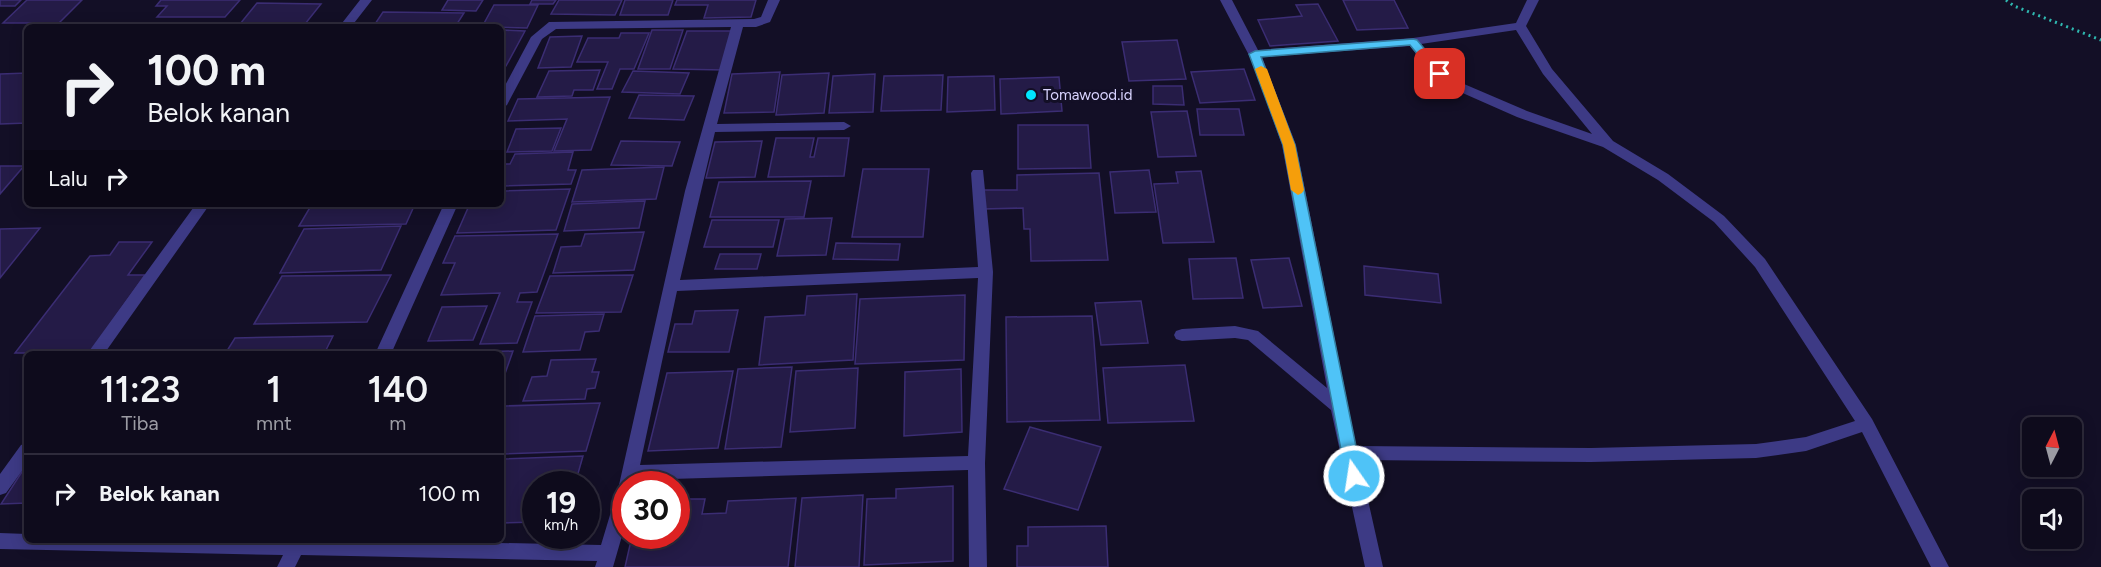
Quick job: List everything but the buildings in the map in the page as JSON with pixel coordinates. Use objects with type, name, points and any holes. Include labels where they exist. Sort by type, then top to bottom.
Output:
[{"type":"street","points":[[347,24],[366,0]]},
{"type":"street","points":[[504,99],[537,37],[553,25],[756,23],[766,19],[774,0]]},
{"type":"street","points":[[1226,0],[1255,54],[1289,145],[1339,406],[1374,567]]},
{"type":"street","points":[[1520,26],[1533,0]]},
{"type":"street","points":[[629,471],[692,191],[738,24]]},
{"type":"street","points":[[1255,54],[1413,42],[1520,26]]},
{"type":"street","points":[[1520,26],[1547,71],[1608,144]]},
{"type":"street","points":[[1413,42],[1430,64],[1453,84],[1522,114],[1608,144],[1663,177],[1719,219],[1760,263],[1866,424],[1940,567]]},
{"type":"street","points":[[710,128],[843,126]]},
{"type":"street","points":[[978,172],[986,273],[976,463],[978,567]]},
{"type":"street","points":[[97,351],[201,207]]},
{"type":"street","points":[[384,351],[450,207]]},
{"type":"street","points":[[671,286],[986,273]]},
{"type":"street","points":[[1182,334],[1235,332],[1252,335],[1339,406]]},
{"type":"street","points":[[1349,453],[1591,455],[1756,451],[1806,444],[1866,424]]},
{"type":"street","points":[[0,488],[24,454]]},
{"type":"street","points":[[690,479],[976,463]]},
{"type":"street","points":[[286,567],[298,543],[605,560],[612,535]]},
{"type":"street","points":[[0,542],[24,542]]},
{"type":"path","points":[[2006,0],[2014,6],[2101,40]]},
{"type":"slow traffic","points":[[1261,69],[1289,145],[1298,190]]},
{"type":"place","name":"Tomawood.id","points":[[1031,95]]},
{"type":"route","points":[[1354,476],[1289,145],[1255,54],[1413,42],[1440,74]]}]
